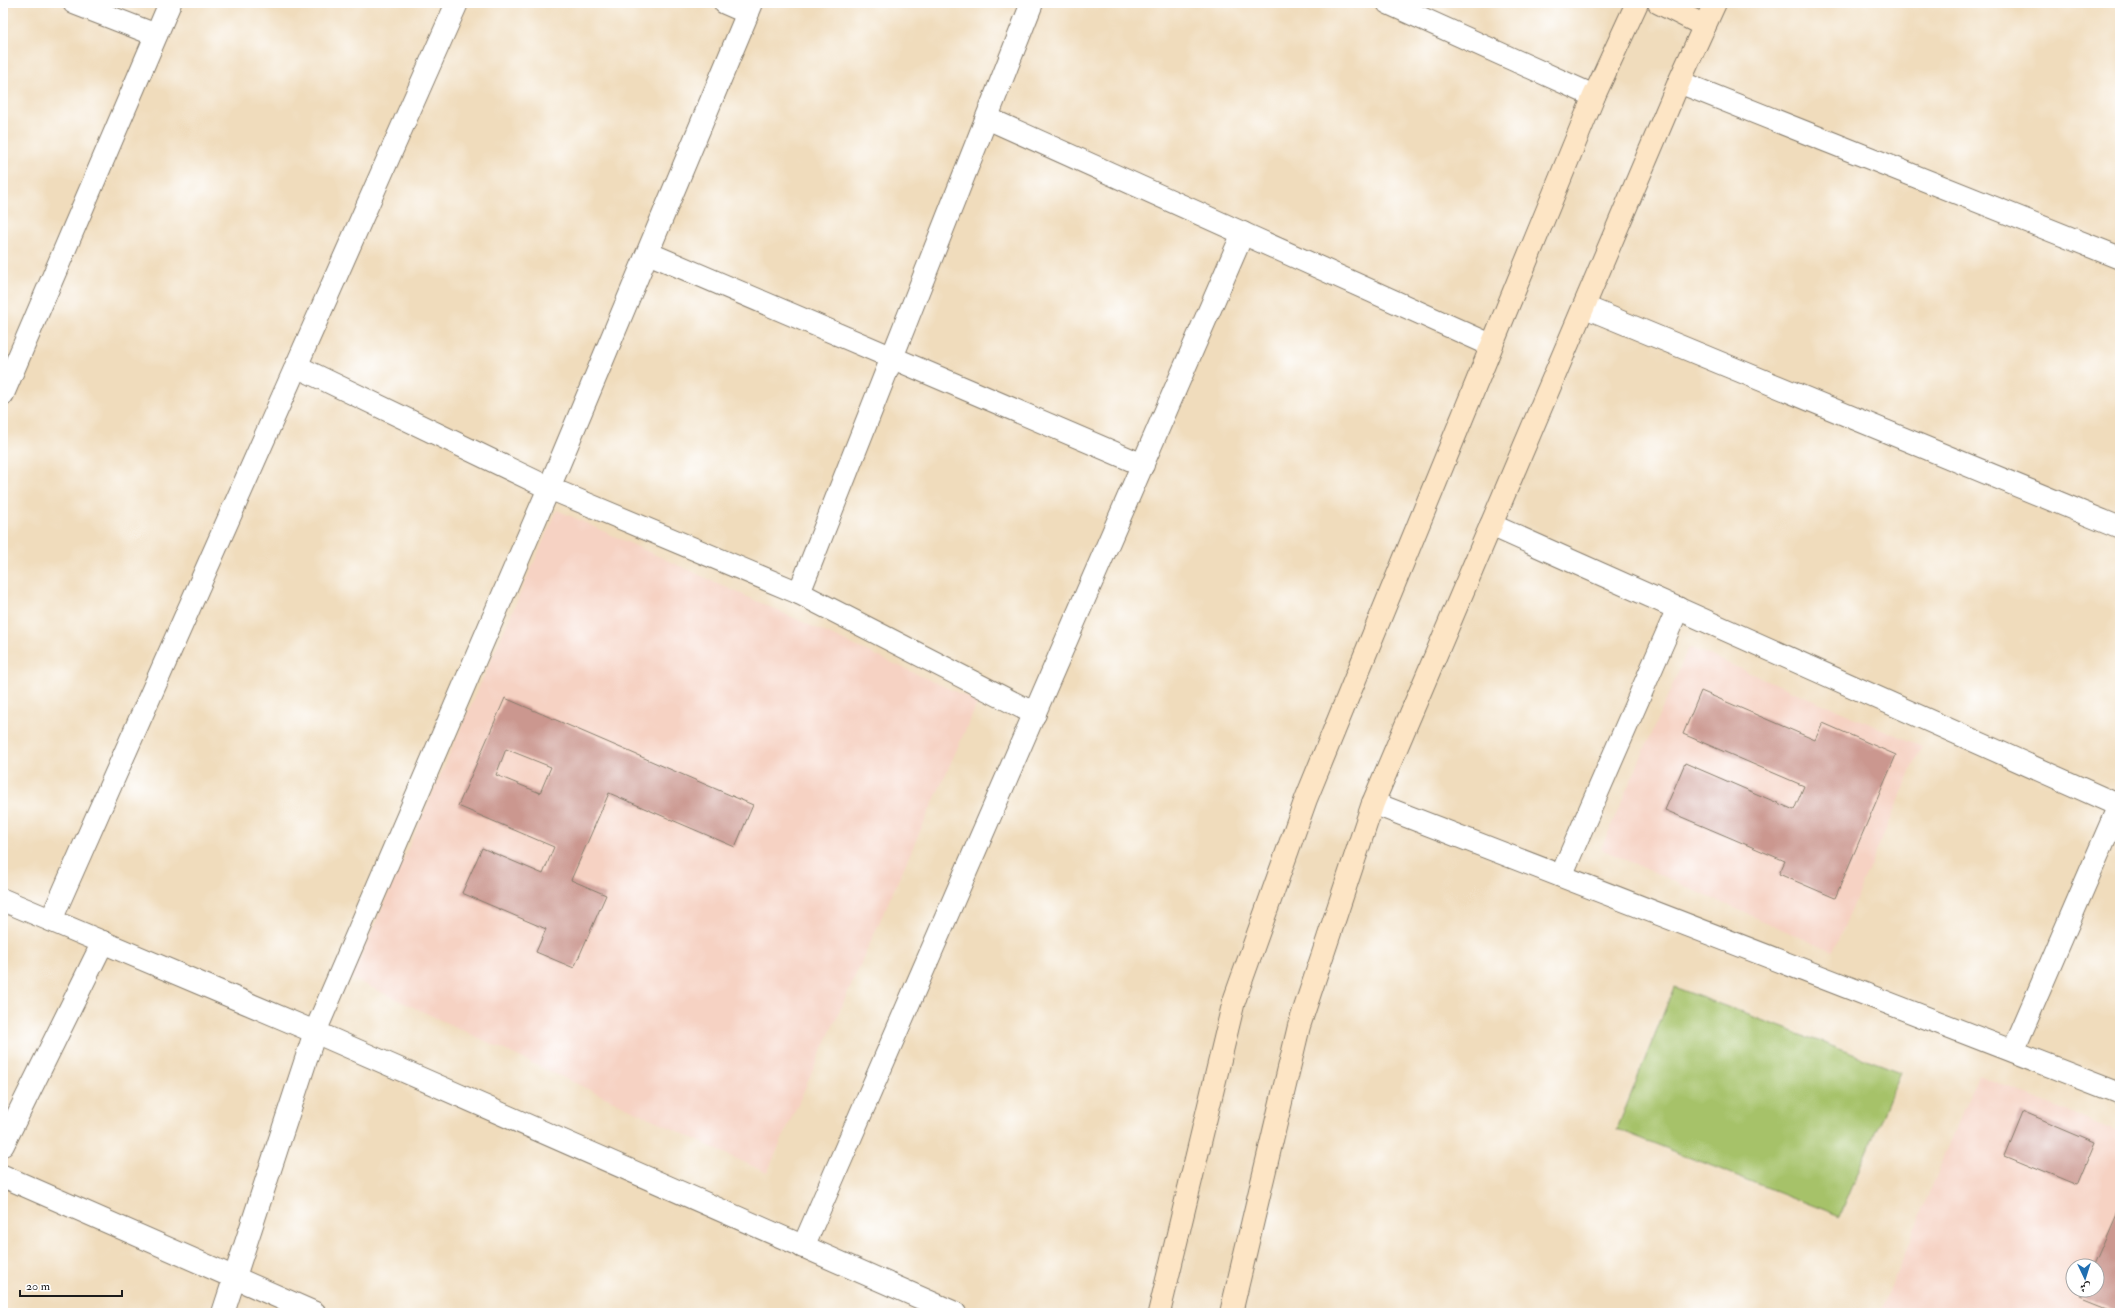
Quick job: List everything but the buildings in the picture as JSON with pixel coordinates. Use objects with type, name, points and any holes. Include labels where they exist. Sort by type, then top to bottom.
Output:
[{"type":"main road","points":[[1159,1313],[1234,1002],[1306,799],[1594,96],[1637,3]]},
{"type":"main road","points":[[1659,3],[1705,26]]},
{"type":"main road","points":[[1231,1313],[1299,1026],[1373,803],[1585,307],[1679,82],[1715,3]]},
{"type":"street","points":[[74,3],[156,35]]},
{"type":"street","points":[[3,394],[170,3]]},
{"type":"street","points":[[52,920],[457,3]]},
{"type":"street","points":[[223,1313],[314,1032],[549,488],[750,8],[726,3]]},
{"type":"street","points":[[799,593],[1032,3]]},
{"type":"street","points":[[1388,3],[1594,96]]},
{"type":"street","points":[[1679,82],[2120,258]]},
{"type":"street","points":[[987,118],[1491,345]]},
{"type":"street","points":[[803,1247],[1243,233]]},
{"type":"street","points":[[648,253],[1143,465]]},
{"type":"street","points":[[1585,307],[2120,528]]},
{"type":"street","points":[[296,366],[549,488],[799,593],[1035,714]]},
{"type":"street","points":[[1491,525],[2120,805],[2013,1051]]},
{"type":"street","points":[[1561,876],[1678,608]]},
{"type":"street","points":[[1373,803],[2120,1093]]},
{"type":"street","points":[[3,900],[314,1032],[955,1313]]},
{"type":"street","points":[[3,1144],[103,942]]},
{"type":"street","points":[[3,1176],[315,1313]]},
{"type":"shaded area","points":[[557,510],[978,702],[767,1173],[351,978]]},
{"type":"shaded area","points":[[1689,647],[1922,746],[1833,952],[1601,849]]},
{"type":"shaded area","points":[[1978,1075],[2120,1133],[2120,1313],[1880,1313]]},
{"type":"green space","points":[[1674,987],[1901,1072],[1840,1216],[1617,1129]]}]
